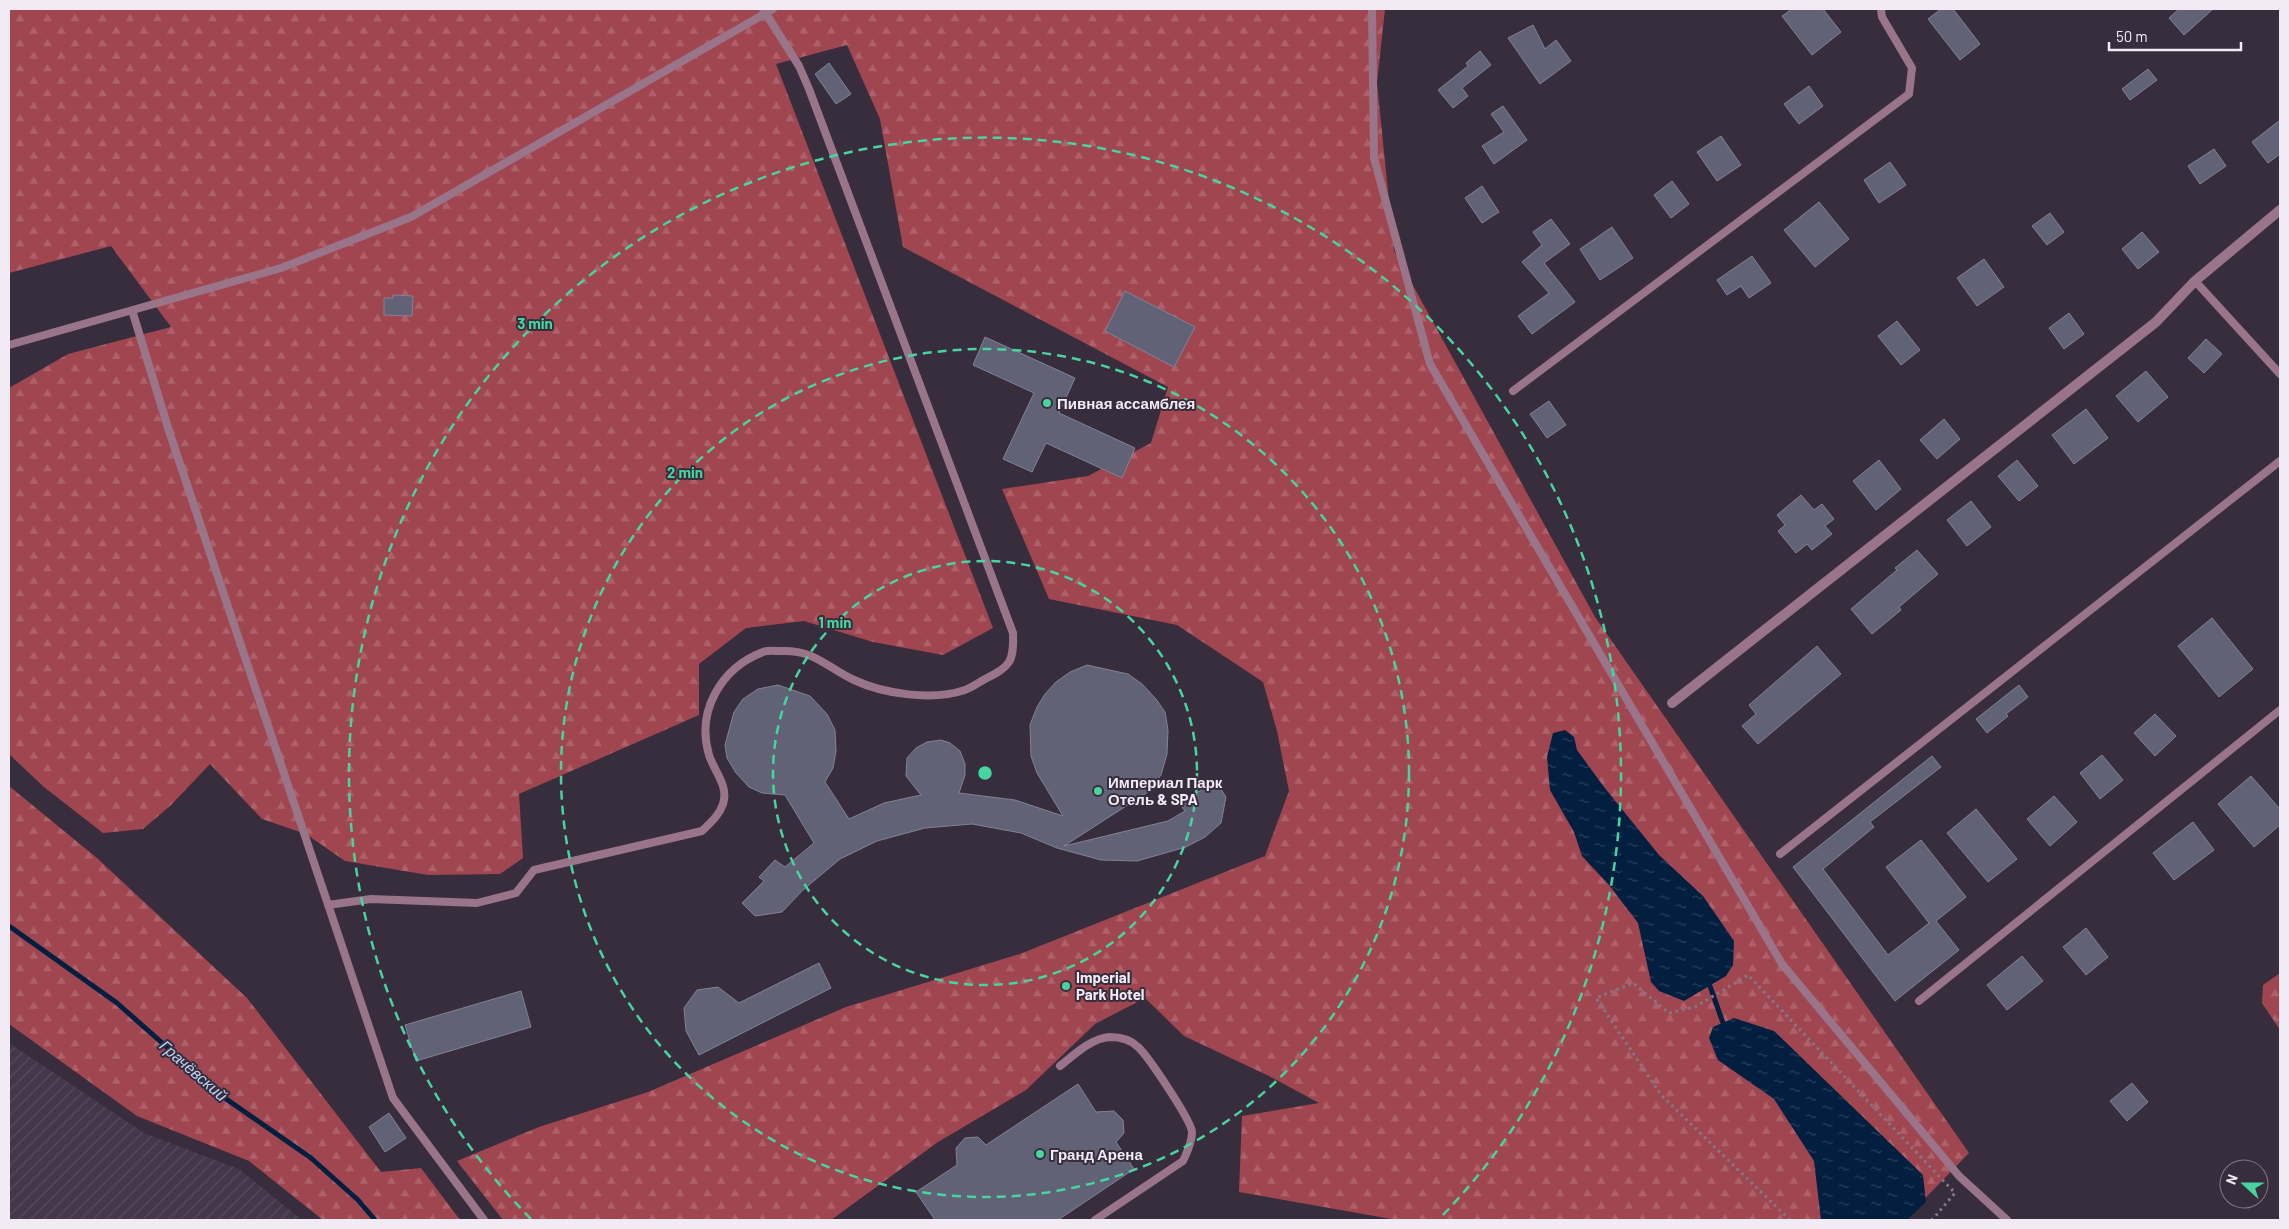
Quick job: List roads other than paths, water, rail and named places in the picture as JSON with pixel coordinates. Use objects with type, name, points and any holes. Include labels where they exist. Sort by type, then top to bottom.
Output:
[{"type":"street","points":[[1672,703],[2156,322],[2194,281],[2280,210]]},
{"type":"lane","points":[[1372,9],[1374,158],[1430,364],[1782,964],[1959,1176],[2007,1220]]},
{"type":"lane","points":[[1513,391],[1909,94],[1912,68],[1882,16],[1881,9]]},
{"type":"lane","points":[[9,345],[281,268],[411,217],[767,10],[799,66],[1013,633],[1014,651],[1006,668],[964,690],[923,696],[883,691],[853,680],[820,658],[797,651],[765,652],[736,666],[718,686],[707,713],[704,736],[710,757],[724,786],[723,804],[716,818],[702,831],[534,870],[516,893],[477,903],[371,900],[328,905]]},
{"type":"lane","points":[[2194,281],[2280,374]]},
{"type":"lane","points":[[132,310],[169,431],[393,1098],[484,1220]]},
{"type":"lane","points":[[1780,854],[2280,461]]},
{"type":"lane","points":[[1920,1001],[2280,710]]},
{"type":"lane","points":[[1060,1066],[1094,1041],[1109,1037],[1124,1038],[1139,1047],[1186,1116],[1192,1131],[1190,1148],[1183,1161],[1095,1220]]},
{"type":"water","points":[[1565,730],[1574,737],[1577,750],[1604,787],[1659,855],[1703,896],[1734,941],[1733,965],[1726,976],[1684,1001],[1659,991],[1651,982],[1638,923],[1609,885],[1582,856],[1574,832],[1550,790],[1547,757],[1553,733]]},
{"type":"water","points":[[1734,1018],[1774,1031],[1923,1175],[1926,1202],[1907,1220],[1821,1220],[1814,1161],[1774,1099],[1718,1060],[1709,1038],[1713,1027]]},
{"type":"waterway","name":"Грачёвский","points":[[9,926],[117,1003],[222,1096],[311,1158],[358,1200],[375,1220]]},
{"type":"waterway","points":[[1710,986],[1723,1023]]},
{"type":"place","name":"Пивная ассамблея","points":[[1047,403]]},
{"type":"place","name":"Империал Парк Отель & SPA","points":[[1098,791]]},
{"type":"place","name":"Imperial Park Hotel","points":[[1066,986]]},
{"type":"place","name":"Гранд Арена","points":[[1040,1154]]}]
